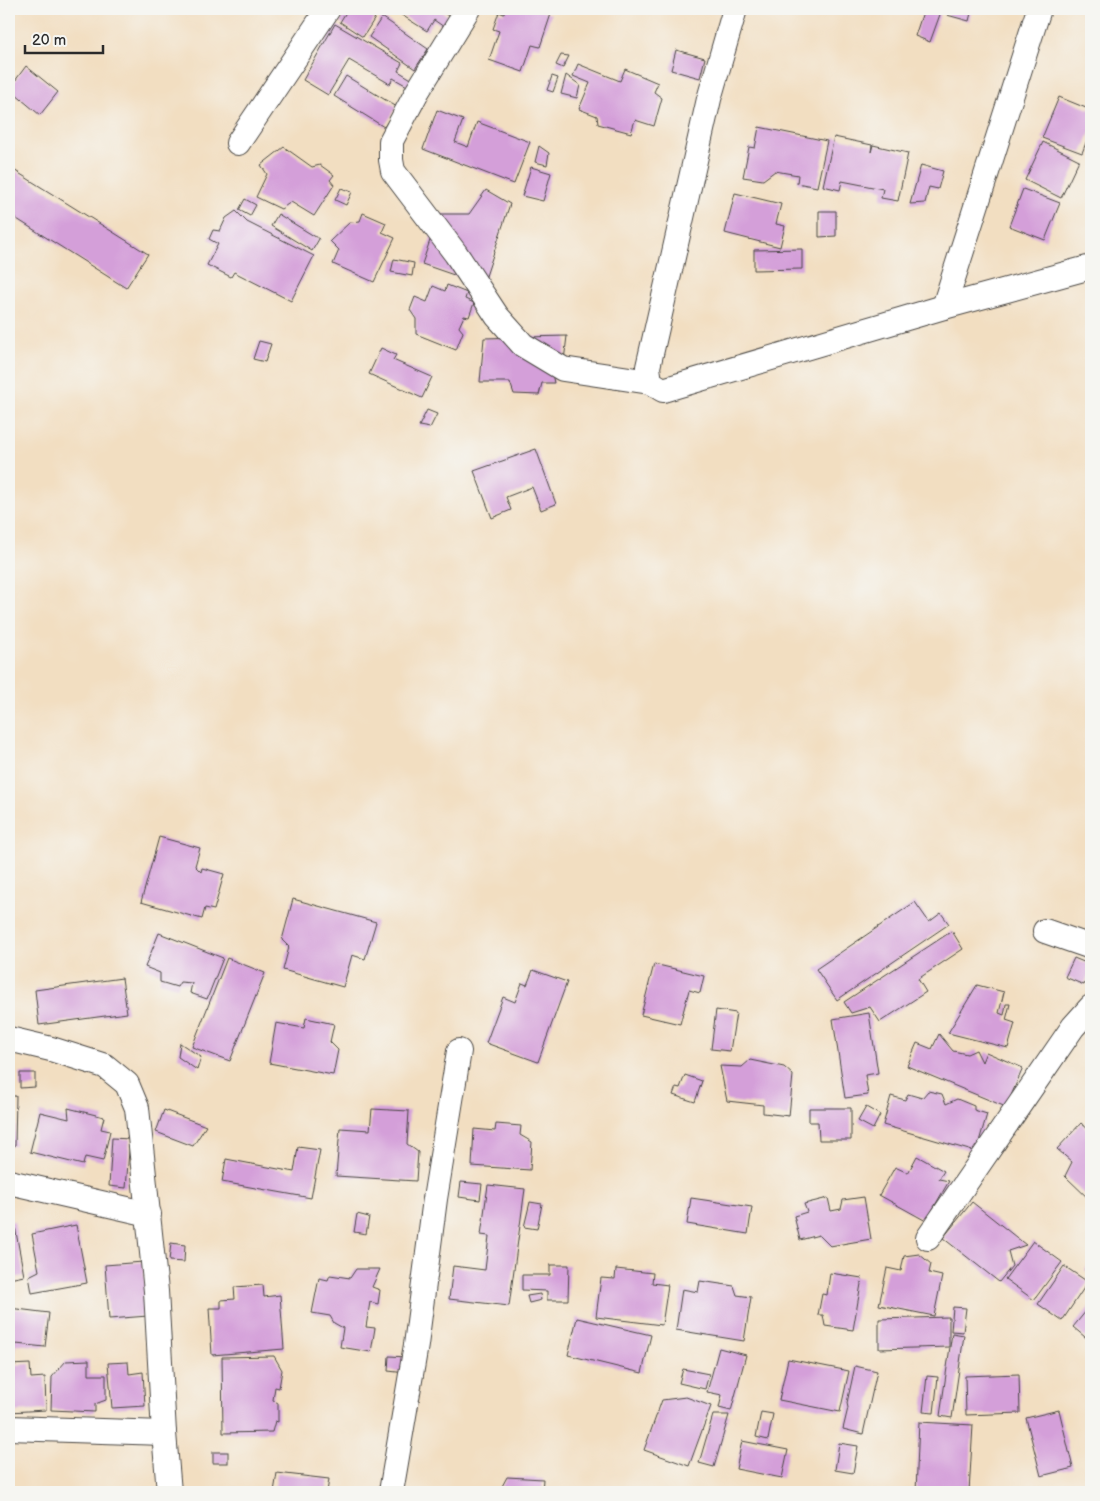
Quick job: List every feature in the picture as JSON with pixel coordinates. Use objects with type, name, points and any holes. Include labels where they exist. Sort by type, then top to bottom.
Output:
[{"type":"street","points":[[238,144],[328,9]]},
{"type":"street","points":[[468,9],[417,92],[391,141],[390,160],[393,171],[456,254],[497,316],[523,345],[563,369],[650,382],[663,390],[944,307],[1091,268]]},
{"type":"street","points":[[650,382],[648,367],[709,99],[735,9]]},
{"type":"street","points":[[944,307],[1039,9]]},
{"type":"street","points":[[1045,931],[1091,947]]},
{"type":"street","points":[[928,1238],[1073,1027],[1091,1007]]},
{"type":"street","points":[[9,1039],[51,1049],[105,1066],[127,1084],[136,1108],[156,1291],[169,1492]]},
{"type":"street","points":[[391,1492],[416,1345],[435,1200],[459,1051]]},
{"type":"street","points":[[9,1182],[148,1214]]},
{"type":"street","points":[[9,1428],[164,1433]]},
{"type":"building","points":[[348,9],[360,9],[375,18],[363,37],[340,22]]},
{"type":"building","points":[[372,9],[383,9],[380,14]]},
{"type":"building","points":[[392,9],[438,9],[450,17],[444,27],[434,20],[427,31]]},
{"type":"building","points":[[506,9],[535,9],[551,14],[540,47],[532,45],[523,72],[489,60],[499,31],[493,29],[499,12],[504,14]]},
{"type":"building","points":[[924,9],[942,9],[930,42],[915,36]]},
{"type":"building","points":[[949,9],[972,9],[969,21],[947,15]]},
{"type":"building","points":[[382,17],[428,49],[415,69],[369,37]]},
{"type":"building","points":[[335,24],[402,63],[398,71],[413,80],[409,87],[393,78],[390,84],[349,60],[328,95],[303,80]]},
{"type":"building","points":[[676,50],[705,58],[700,78],[671,70]]},
{"type":"building","points":[[561,55],[569,56],[563,68],[556,65]]},
{"type":"building","points":[[578,64],[620,81],[625,69],[658,83],[654,92],[662,98],[654,126],[635,120],[631,133],[598,124],[597,116],[579,109],[590,83],[573,76]]},
{"type":"building","points":[[26,66],[58,92],[40,115],[9,89]]},
{"type":"building","points":[[566,75],[580,85],[577,98],[561,94]]},
{"type":"building","points":[[346,76],[397,107],[384,127],[334,96]]},
{"type":"building","points":[[552,76],[558,78],[553,92],[547,90]]},
{"type":"building","points":[[1059,97],[1091,110],[1091,130],[1082,153],[1042,138]]},
{"type":"building","points":[[437,110],[463,120],[455,142],[468,147],[477,122],[530,142],[514,184],[423,149]]},
{"type":"building","points":[[759,127],[827,141],[817,187],[797,183],[798,175],[775,171],[763,180],[743,177],[749,147],[755,148]]},
{"type":"building","points":[[834,137],[872,145],[871,152],[873,145],[908,153],[898,201],[881,198],[883,189],[842,181],[840,190],[823,186]]},
{"type":"building","points":[[1043,142],[1079,160],[1061,198],[1025,180]]},
{"type":"building","points":[[539,146],[549,153],[547,165],[535,162]]},
{"type":"building","points":[[284,147],[312,167],[320,165],[334,175],[330,180],[334,185],[314,216],[291,202],[281,209],[256,197],[267,174],[261,165]]},
{"type":"building","points":[[921,165],[943,171],[938,189],[929,187],[925,203],[910,204]]},
{"type":"building","points":[[9,167],[148,254],[126,288],[9,214]]},
{"type":"building","points":[[531,167],[551,173],[543,201],[522,196]]},
{"type":"building","points":[[341,188],[352,192],[346,205],[335,200]]},
{"type":"building","points":[[1023,189],[1060,203],[1045,240],[1009,226]]},
{"type":"building","points":[[486,190],[510,204],[483,285],[422,264],[439,214],[469,214]]},
{"type":"building","points":[[735,193],[781,204],[776,224],[785,226],[780,247],[725,233]]},
{"type":"building","points":[[245,199],[256,205],[250,216],[239,210]]},
{"type":"building","points":[[236,211],[247,222],[314,256],[291,301],[234,272],[231,277],[207,265],[218,244],[209,239],[213,230],[220,231],[226,218]]},
{"type":"building","points":[[819,211],[836,211],[836,236],[819,237]]},
{"type":"building","points":[[363,213],[386,223],[382,232],[395,238],[374,282],[333,264],[339,250],[330,241],[350,222],[360,221]]},
{"type":"building","points":[[278,214],[319,239],[312,251],[271,226]]},
{"type":"building","points":[[802,249],[802,269],[754,270],[754,250]]},
{"type":"building","points":[[394,259],[414,263],[412,276],[391,272]]},
{"type":"building","points":[[447,285],[467,293],[465,299],[474,303],[469,317],[464,316],[459,327],[463,332],[456,350],[416,334],[416,319],[410,310],[415,297],[427,302],[433,286],[445,291]]},
{"type":"building","points":[[567,336],[563,369],[551,369],[554,383],[542,383],[539,395],[514,394],[510,382],[480,382],[484,338]]},
{"type":"building","points":[[259,341],[271,344],[265,362],[253,359]]},
{"type":"building","points":[[381,348],[396,355],[393,360],[432,377],[422,398],[369,374]]},
{"type":"building","points":[[427,410],[437,414],[430,428],[419,426]]},
{"type":"building","points":[[536,449],[556,504],[541,510],[532,487],[506,497],[511,510],[492,518],[474,471]]},
{"type":"building","points":[[159,837],[200,848],[195,866],[201,872],[202,868],[224,874],[214,910],[205,908],[202,919],[141,902]]},
{"type":"building","points":[[293,899],[376,922],[365,959],[352,955],[343,987],[283,970],[289,947],[282,940]]},
{"type":"building","points":[[915,902],[929,922],[941,913],[949,924],[837,1000],[816,969]]},
{"type":"building","points":[[952,931],[963,949],[918,979],[926,992],[880,1022],[870,1007],[851,1013],[844,1002]]},
{"type":"building","points":[[159,933],[223,958],[207,999],[190,993],[192,983],[180,982],[177,987],[160,982],[160,973],[145,967]]},
{"type":"building","points":[[227,958],[265,973],[230,1061],[192,1047]]},
{"type":"building","points":[[1074,958],[1091,965],[1091,970],[1084,985],[1065,977]]},
{"type":"building","points":[[654,964],[704,976],[700,993],[689,990],[680,1024],[641,1015]]},
{"type":"building","points":[[533,970],[567,982],[538,1062],[486,1043],[503,997],[515,1002],[522,983],[527,985]]},
{"type":"building","points":[[122,978],[127,1013],[39,1025],[35,990]]},
{"type":"building","points":[[977,985],[1004,992],[999,1013],[1004,1015],[1006,1004],[1010,1004],[1006,1020],[1015,1023],[1008,1048],[948,1033]]},
{"type":"building","points":[[716,1010],[736,1013],[730,1051],[711,1049]]},
{"type":"building","points":[[869,1013],[878,1073],[865,1075],[868,1095],[845,1098],[833,1019]]},
{"type":"building","points":[[306,1018],[334,1024],[330,1042],[338,1050],[333,1075],[269,1063],[276,1023],[304,1028]]},
{"type":"building","points":[[939,1034],[953,1051],[967,1054],[976,1050],[982,1062],[986,1052],[1023,1068],[1006,1107],[907,1066],[917,1043],[932,1049]]},
{"type":"building","points":[[180,1043],[201,1057],[197,1070],[178,1057]]},
{"type":"building","points":[[750,1060],[784,1067],[793,1075],[789,1116],[763,1113],[763,1105],[727,1101],[720,1066],[742,1067]]},
{"type":"building","points":[[20,1073],[35,1073],[35,1087],[20,1088]]},
{"type":"building","points":[[685,1075],[702,1081],[695,1102],[673,1095],[676,1087],[680,1088]]},
{"type":"building","points":[[928,1091],[942,1094],[946,1104],[957,1099],[974,1106],[974,1110],[987,1114],[976,1152],[883,1125],[891,1096],[905,1100],[908,1094],[922,1098]]},
{"type":"building","points":[[9,1096],[16,1096],[15,1146],[9,1146]]},
{"type":"building","points":[[866,1107],[880,1115],[873,1129],[858,1121]]},
{"type":"building","points":[[68,1108],[104,1117],[101,1129],[110,1131],[103,1161],[85,1157],[83,1165],[30,1152],[40,1112],[69,1119]]},
{"type":"building","points":[[809,1108],[851,1108],[851,1140],[819,1140],[818,1122],[809,1122]]},
{"type":"building","points":[[372,1109],[409,1111],[407,1144],[418,1152],[416,1181],[336,1176],[340,1128],[370,1130]]},
{"type":"building","points":[[164,1110],[206,1126],[193,1146],[156,1132]]},
{"type":"building","points":[[1081,1123],[1089,1130],[1091,1128],[1091,1201],[1065,1176],[1072,1162],[1057,1149]]},
{"type":"building","points":[[496,1124],[521,1126],[520,1135],[532,1142],[530,1170],[472,1166],[474,1129],[495,1131]]},
{"type":"building","points":[[112,1138],[130,1139],[126,1188],[109,1186]]},
{"type":"building","points":[[298,1147],[320,1150],[311,1198],[222,1182],[226,1159],[294,1172]]},
{"type":"building","points":[[917,1156],[944,1171],[939,1179],[949,1181],[926,1221],[879,1195],[895,1167],[908,1173]]},
{"type":"building","points":[[461,1182],[482,1184],[480,1200],[459,1197]]},
{"type":"building","points":[[488,1185],[525,1189],[509,1306],[449,1299],[453,1266],[485,1270],[489,1236],[481,1235]]},
{"type":"building","points":[[864,1197],[871,1239],[830,1246],[819,1235],[800,1240],[794,1216],[807,1212],[804,1204],[828,1198],[831,1211],[841,1209],[843,1200]]},
{"type":"building","points":[[691,1198],[752,1207],[748,1234],[687,1224]]},
{"type":"building","points":[[530,1202],[542,1204],[537,1229],[524,1227]]},
{"type":"building","points":[[972,1202],[1026,1245],[1008,1251],[1012,1266],[999,1282],[943,1238]]},
{"type":"building","points":[[357,1214],[369,1217],[366,1234],[354,1232]]},
{"type":"building","points":[[14,1221],[24,1276],[9,1279],[9,1222]]},
{"type":"building","points":[[76,1225],[87,1283],[32,1293],[29,1276],[39,1271],[32,1234]]},
{"type":"building","points":[[1033,1241],[1062,1262],[1034,1300],[1005,1279]]},
{"type":"building","points":[[171,1243],[185,1245],[184,1262],[169,1261]]},
{"type":"building","points":[[919,1254],[931,1264],[929,1273],[942,1276],[934,1316],[879,1305],[887,1268],[901,1271],[904,1256]]},
{"type":"building","points":[[1091,1261],[1091,1274],[1085,1270]]},
{"type":"building","points":[[143,1262],[148,1316],[109,1319],[105,1265]]},
{"type":"building","points":[[550,1265],[569,1265],[568,1300],[547,1300],[547,1291],[522,1290],[522,1275],[550,1275]]},
{"type":"building","points":[[1064,1266],[1088,1282],[1062,1321],[1038,1304]]},
{"type":"building","points":[[356,1269],[380,1269],[372,1287],[380,1290],[378,1304],[370,1302],[366,1327],[375,1328],[371,1352],[340,1347],[343,1328],[334,1323],[330,1316],[312,1313],[319,1278],[328,1280],[330,1275],[350,1278]]},
{"type":"building","points":[[616,1269],[653,1273],[652,1283],[668,1285],[662,1325],[596,1317],[601,1278],[615,1279]]},
{"type":"building","points":[[830,1273],[862,1278],[853,1330],[825,1326],[823,1315],[818,1315],[822,1294],[827,1295]]},
{"type":"building","points":[[700,1281],[734,1286],[737,1295],[751,1297],[744,1341],[676,1330],[682,1289],[698,1292]]},
{"type":"building","points":[[263,1285],[264,1297],[280,1295],[284,1349],[212,1355],[209,1308],[221,1308],[221,1300],[235,1299],[234,1287]]},
{"type":"building","points":[[540,1294],[541,1300],[529,1303],[527,1296]]},
{"type":"building","points":[[1091,1305],[1091,1342],[1073,1327]]},
{"type":"building","points":[[953,1307],[966,1308],[963,1332],[951,1331]]},
{"type":"building","points":[[9,1308],[49,1313],[45,1347],[16,1344],[14,1356],[9,1358]]},
{"type":"building","points":[[949,1317],[949,1347],[879,1349],[879,1319]]},
{"type":"building","points":[[577,1318],[651,1335],[642,1373],[568,1355]]},
{"type":"building","points":[[952,1333],[964,1335],[952,1418],[940,1416]]},
{"type":"building","points":[[719,1348],[746,1355],[731,1411],[719,1408],[722,1395],[707,1392]]},
{"type":"building","points":[[274,1356],[282,1370],[279,1388],[275,1387],[273,1400],[278,1403],[278,1422],[275,1421],[272,1432],[223,1433],[222,1357]]},
{"type":"building","points":[[389,1356],[407,1357],[406,1373],[388,1371]]},
{"type":"building","points":[[788,1359],[849,1371],[840,1412],[779,1400]]},
{"type":"building","points":[[89,1360],[89,1375],[106,1375],[106,1400],[95,1404],[95,1412],[51,1410],[52,1377],[66,1361]]},
{"type":"building","points":[[128,1362],[129,1374],[143,1372],[145,1406],[112,1408],[108,1363]]},
{"type":"building","points":[[30,1364],[31,1378],[45,1377],[46,1410],[9,1412],[9,1365]]},
{"type":"building","points":[[855,1366],[877,1371],[863,1434],[843,1429]]},
{"type":"building","points":[[683,1369],[709,1374],[705,1389],[679,1383]]},
{"type":"building","points":[[1019,1374],[1020,1413],[966,1415],[965,1376]]},
{"type":"building","points":[[927,1376],[938,1377],[934,1413],[923,1412]]},
{"type":"building","points":[[686,1397],[711,1406],[689,1466],[644,1450],[662,1400]]},
{"type":"building","points":[[1059,1410],[1073,1468],[1041,1476],[1026,1418]]},
{"type":"building","points":[[761,1412],[773,1414],[768,1440],[756,1437]]},
{"type":"building","points":[[713,1415],[729,1415],[714,1467],[699,1463]]},
{"type":"building","points":[[919,1422],[973,1425],[969,1492],[916,1492]]},
{"type":"building","points":[[742,1441],[788,1450],[782,1478],[736,1469]]},
{"type":"building","points":[[839,1443],[858,1446],[853,1473],[835,1470]]},
{"type":"building","points":[[213,1452],[228,1452],[228,1463],[213,1463]]},
{"type":"building","points":[[277,1473],[329,1479],[327,1492],[274,1492]]},
{"type":"building","points":[[507,1477],[543,1479],[542,1492],[500,1490]]}]
